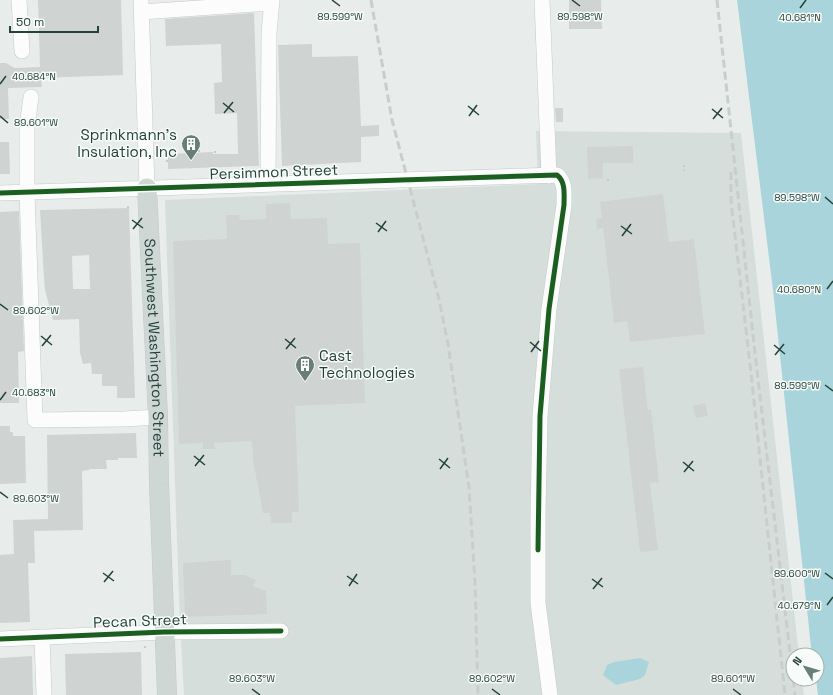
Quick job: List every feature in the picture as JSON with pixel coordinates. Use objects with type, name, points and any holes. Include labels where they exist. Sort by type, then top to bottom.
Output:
[{"type":"main road","name":"Southwest Washington Street","points":[[147,188],[158,417],[167,695]]},
{"type":"street","points":[[20,0],[22,52]]},
{"type":"street","points":[[542,0],[549,176],[557,175],[561,179],[564,188],[564,205],[549,309],[540,416],[538,603],[550,695]]},
{"type":"street","points":[[141,6],[272,2],[269,33],[268,184]]},
{"type":"street","name":"Southwest Washington Street","points":[[141,6],[147,188]]},
{"type":"street","points":[[30,97],[27,127],[27,193],[35,420],[158,417]]},
{"type":"street","name":"Persimmon Street","points":[[0,193],[549,176]]},
{"type":"street","name":"Pecan Street","points":[[0,640],[164,632],[281,631]]},
{"type":"street","points":[[42,637],[44,695]]},
{"type":"path","points":[[185,151],[190,152]]},
{"type":"path","points":[[684,165],[684,171]]},
{"type":"shaded area","points":[[536,131],[741,133],[798,647],[785,647],[785,687],[803,687],[804,695],[184,695],[180,624],[165,200],[538,184]]},
{"type":"water","points":[[737,0],[833,0],[833,695],[818,695],[817,687],[825,687],[825,647],[811,647],[773,290]]},
{"type":"water","points":[[640,658],[649,662],[645,675],[640,679],[616,685],[603,675],[607,665],[614,662]]},
{"type":"building","points":[[38,0],[121,0],[123,75],[41,78],[42,87],[8,88],[9,119],[0,119],[0,63],[6,63],[15,68],[40,67]]},
{"type":"building","points":[[569,0],[601,0],[602,29],[569,29]]},
{"type":"building","points":[[254,13],[259,166],[168,169],[168,154],[213,152],[213,154],[238,154],[237,113],[215,114],[214,83],[222,82],[221,44],[166,46],[165,19]]},
{"type":"building","points":[[312,44],[312,57],[358,56],[361,126],[379,125],[379,136],[361,137],[361,162],[282,166],[278,45]]},
{"type":"building","points":[[555,108],[563,108],[563,122],[556,122]]},
{"type":"building","points":[[0,142],[9,142],[10,174],[0,174]]},
{"type":"building","points":[[633,146],[633,163],[603,163],[603,178],[588,179],[587,147]]},
{"type":"building","points":[[663,194],[669,242],[694,239],[705,334],[630,342],[627,321],[614,323],[603,228],[597,229],[596,219],[602,218],[600,202]]},
{"type":"building","name":"Cast Technologies","points":[[290,203],[291,219],[327,218],[328,244],[360,243],[365,403],[295,406],[299,512],[292,512],[292,523],[271,523],[270,513],[263,513],[253,460],[252,441],[214,443],[215,449],[203,449],[203,443],[179,444],[173,241],[227,239],[226,215],[239,215],[240,220],[266,219],[266,204]]},
{"type":"building","points":[[129,208],[135,398],[117,398],[117,386],[102,386],[102,374],[92,374],[91,363],[83,364],[80,353],[79,319],[53,320],[45,290],[40,210]],"holes":[[[89,255],[90,289],[73,289],[72,256]]]},
{"type":"building","points":[[19,211],[24,351],[18,352],[19,403],[0,403],[0,212]]},
{"type":"building","points":[[643,367],[648,410],[651,409],[659,482],[650,483],[658,550],[640,552],[619,369]]},
{"type":"building","points":[[705,403],[708,416],[696,418],[693,406]]},
{"type":"building","points":[[0,426],[10,426],[10,432],[13,432],[13,436],[25,436],[26,483],[0,484]]},
{"type":"building","points":[[136,433],[137,458],[118,458],[118,460],[106,460],[107,469],[89,469],[82,471],[83,530],[34,531],[35,563],[28,563],[30,622],[0,623],[0,555],[14,554],[13,520],[48,519],[47,435]]},
{"type":"building","points":[[231,560],[231,575],[245,575],[256,580],[253,586],[266,591],[267,614],[185,617],[183,563]]},
{"type":"building","points":[[141,652],[142,695],[66,695],[65,654]]},
{"type":"building","points":[[32,656],[33,695],[0,695],[0,658]]},
{"type":"railway","points":[[371,0],[392,120],[439,299],[448,344],[469,487],[475,583],[478,695]]},
{"type":"railway","points":[[717,0],[755,353],[795,695]]},
{"type":"railway","points":[[731,172],[731,201],[785,695]]},
{"type":"cycle path","points":[[0,193],[557,175],[562,181],[563,185],[564,205],[549,309],[540,416],[538,550]]},
{"type":"cycle path","points":[[0,639],[164,632],[281,631]]},
{"type":"place","name":"Sprinkmann's Insulation, Inc","points":[[191,161]]},
{"type":"place","name":"Cast Technologies","points":[[305,382]]}]
